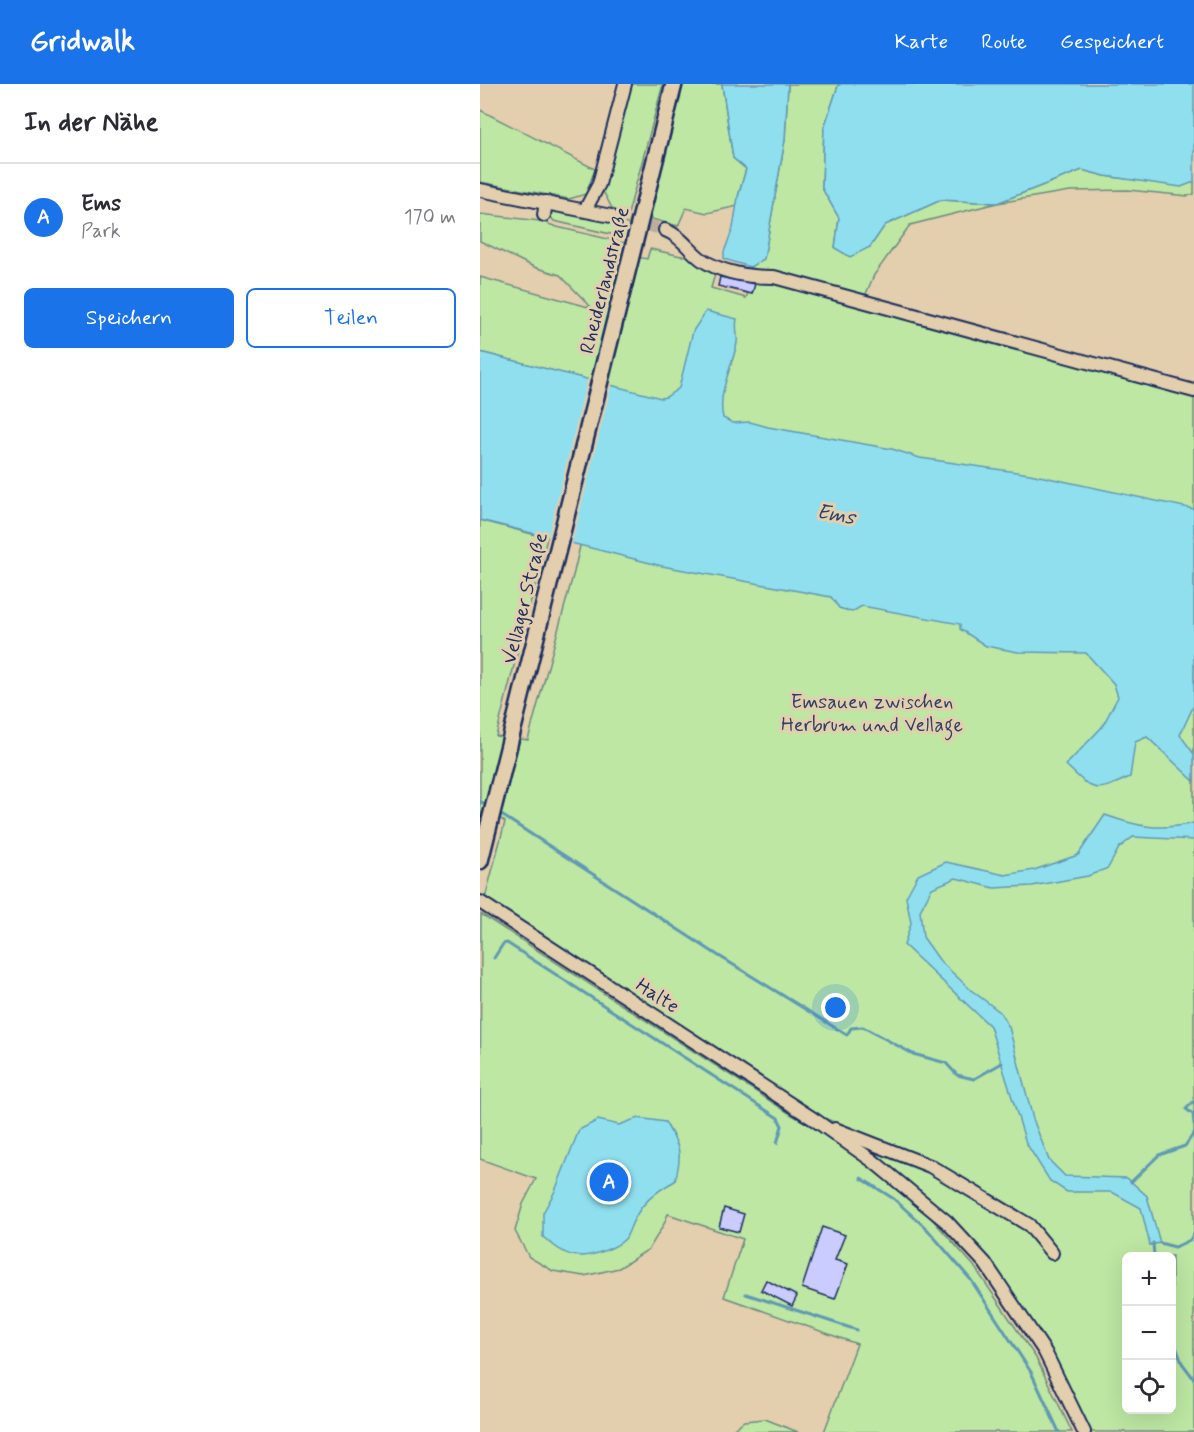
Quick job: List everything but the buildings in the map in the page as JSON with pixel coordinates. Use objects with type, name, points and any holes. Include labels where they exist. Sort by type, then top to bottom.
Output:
[{"type":"main road","name":"Rheiderlandstraße","points":[[574,485],[674,84]]},
{"type":"main road","name":"Vellager Straße","points":[[482,854],[574,485]]},
{"type":"street","points":[[585,210],[599,184],[625,84]]},
{"type":"street","points":[[480,190],[611,216]]},
{"type":"street","points":[[544,215],[546,202]]},
{"type":"street","points":[[665,230],[675,234],[702,259],[714,266],[754,277],[774,277],[1194,391]]},
{"type":"street","name":"Halte","points":[[480,902],[815,1120]]},
{"type":"street","points":[[815,1120],[930,1166],[1029,1225],[1052,1253]]},
{"type":"street","points":[[815,1120],[873,1161],[947,1222],[985,1263],[1045,1352],[1084,1432]]},
{"type":"green space","points":[[630,84],[663,84],[628,214],[613,210],[602,189]]},
{"type":"green space","points":[[682,84],[722,84],[733,158],[746,169],[738,197],[738,206],[707,213],[686,208],[678,226],[648,218]]},
{"type":"green space","name":"Emsauen zwischen Herbrum und Vellage","points":[[788,84],[841,84],[838,86],[824,128],[823,155],[822,188],[839,218],[835,248],[870,247],[885,225],[941,200],[997,203],[910,225],[874,275],[863,301],[1194,391],[1194,1432],[1087,1432],[990,1267],[825,1125],[943,1168],[898,1147],[801,1109],[484,902],[505,822],[484,807],[480,818],[480,520],[547,538],[496,736],[528,740],[574,572],[617,387],[480,352],[480,277],[592,308],[560,275],[534,267],[480,241],[480,214],[540,221],[625,243],[623,254],[647,259],[650,249],[681,256],[691,255],[716,271],[711,288],[746,298],[754,277],[750,267],[764,258],[785,140]]},
{"type":"green space","points":[[480,110],[595,169],[586,194],[569,199],[480,182]]},
{"type":"green space","points":[[1082,170],[1105,176],[1181,186],[1194,182],[1194,194],[1188,196],[1128,190],[1070,191],[997,203]]},
{"type":"green space","points":[[553,208],[632,225],[628,238],[554,221],[548,214]]},
{"type":"green space","points":[[481,914],[792,1115],[830,1136],[924,1210],[974,1266],[1036,1358],[1072,1432],[824,1432],[857,1344],[724,1297],[743,1239],[668,1214],[649,1249],[619,1268],[584,1276],[553,1271],[529,1257],[515,1231],[523,1204],[536,1179],[480,1159]]},
{"type":"green space","points":[[765,1419],[798,1432],[730,1432],[744,1421]]},
{"type":"water","points":[[722,84],[788,84],[785,140],[764,259],[750,267],[724,259],[746,169],[733,158]]},
{"type":"water","points":[[841,84],[1194,84],[1194,182],[1181,187],[1105,176],[1082,170],[997,203],[941,200],[885,225],[870,247],[850,257],[835,248],[839,218],[822,188],[824,128],[838,86]]},
{"type":"water","points":[[706,311],[737,319],[737,343],[722,399],[723,418],[733,423],[750,422],[892,449],[920,458],[1030,474],[1194,509],[1194,705],[1180,735],[1194,754],[1194,781],[1147,737],[1135,742],[1130,777],[1109,786],[1095,788],[1083,781],[1066,765],[1102,727],[1118,697],[1114,684],[1086,653],[1018,652],[986,646],[960,629],[960,624],[862,606],[852,612],[839,608],[831,597],[662,566],[480,520],[480,352],[661,398],[679,388],[693,331]]},
{"type":"water","points":[[1105,815],[1128,822],[1159,827],[1194,823],[1194,840],[1133,837],[1119,848],[1108,868],[1088,876],[1032,886],[994,888],[956,878],[932,888],[920,911],[923,937],[940,961],[971,990],[1000,1012],[1009,1027],[1033,1119],[1049,1160],[1065,1176],[1127,1178],[1147,1196],[1160,1243],[1150,1245],[1141,1208],[1112,1192],[1067,1192],[1050,1181],[1026,1143],[990,1026],[904,945],[911,923],[906,897],[918,875],[946,862],[1005,875],[1034,870],[1078,855]]},
{"type":"water","points":[[638,1118],[665,1122],[679,1150],[675,1181],[647,1201],[638,1212],[625,1239],[617,1245],[584,1256],[570,1255],[557,1248],[543,1237],[543,1213],[555,1191],[579,1130],[598,1120],[619,1125]]},
{"type":"pier","points":[[588,377],[612,383],[571,547],[547,541]]},
{"type":"waterway","points":[[480,801],[489,807]]},
{"type":"waterway","points":[[497,812],[719,956],[847,1035],[851,1028],[863,1027],[913,1054],[946,1063],[957,1075],[974,1079],[1002,1063]]},
{"type":"waterway","points":[[494,958],[503,944],[507,943],[778,1118],[782,1126],[777,1143]]},
{"type":"waterway","points":[[1194,1101],[1186,1109],[1193,1114],[1194,1124]]},
{"type":"waterway","points":[[1131,1182],[1159,1155],[1185,1146],[1194,1133]]},
{"type":"waterway","points":[[861,1178],[894,1199],[927,1229],[971,1280],[1031,1372],[1059,1432]]},
{"type":"waterway","points":[[1160,1243],[1175,1247],[1190,1240],[1194,1233]]},
{"type":"waterway","points":[[1153,1243],[1154,1252]]},
{"type":"waterway","points":[[746,1294],[857,1330]]},
{"type":"waterway","points":[[1176,1347],[1182,1363],[1194,1379]]},
{"type":"tunnel","points":[[611,216],[665,230]]},
{"type":"place","name":"Ems","points":[[609,1182]]}]
